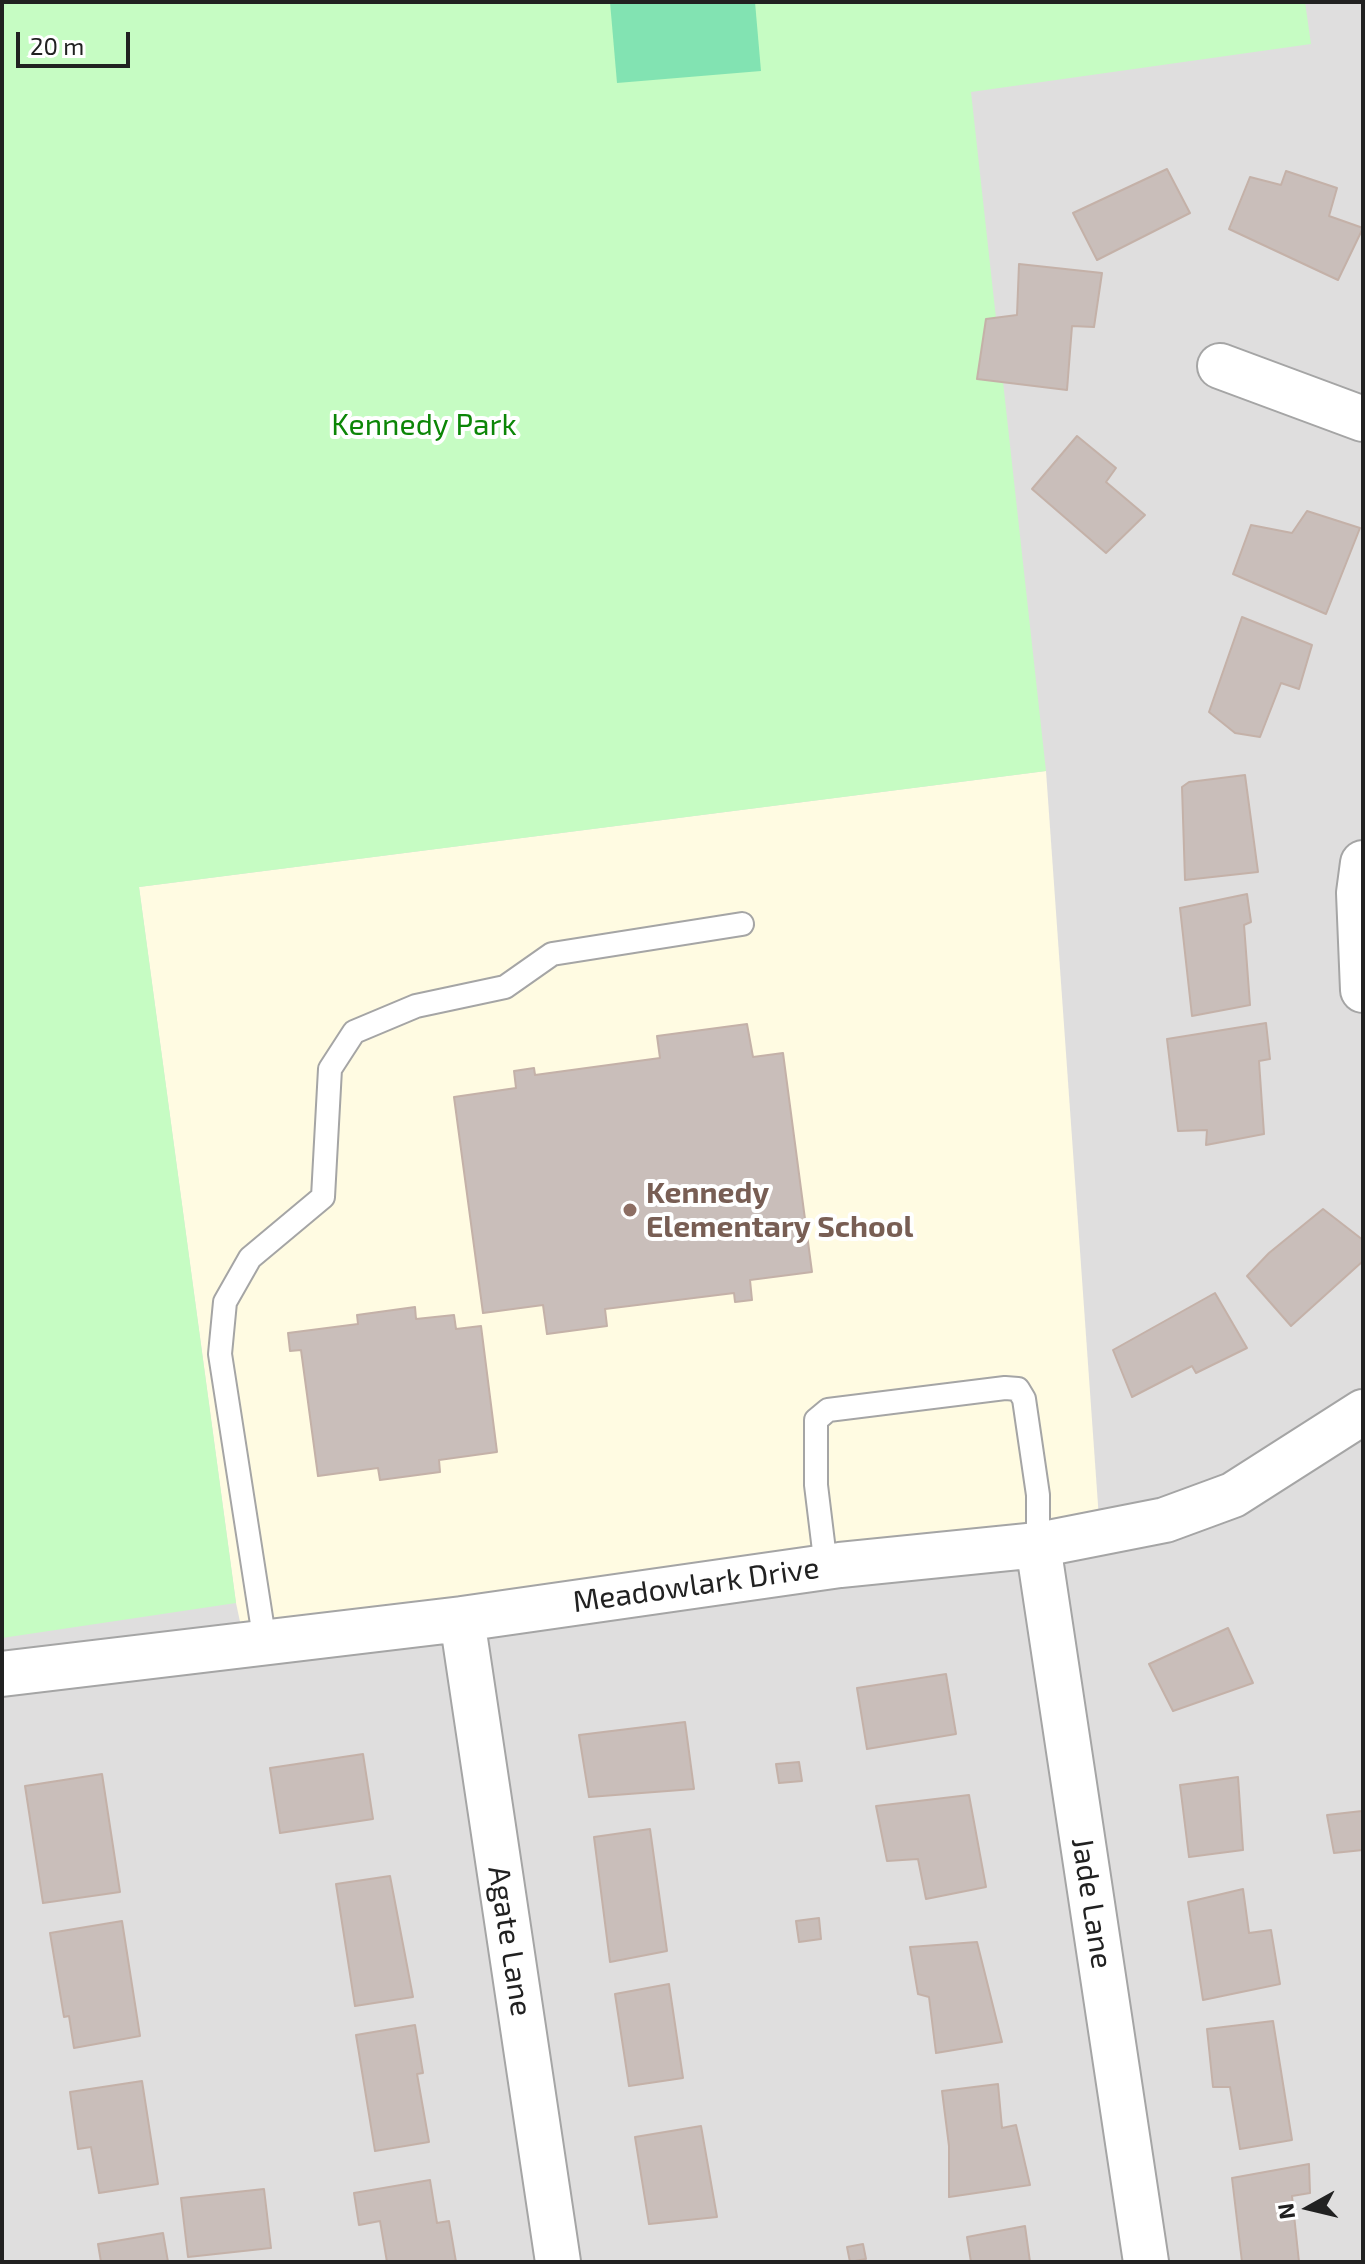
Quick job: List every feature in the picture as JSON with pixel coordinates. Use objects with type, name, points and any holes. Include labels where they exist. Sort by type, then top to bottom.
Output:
[{"type":"street","points":[[1220,366],[1363,419]]},
{"type":"street","points":[[1363,863],[1359,893],[1363,990]]},
{"type":"street","name":"Meadowlark Drive","points":[[2,1674],[462,1619],[826,1567],[1038,1545],[1165,1520],[1233,1495],[1363,1412]]},
{"type":"street","name":"Jade Lane","points":[[1038,1545],[1146,2262]]},
{"type":"street","name":"Agate Lane","points":[[462,1619],[558,2262]]},
{"type":"lane","points":[[265,1643],[220,1354],[225,1302],[250,1258],[323,1197],[330,1069],[354,1032],[416,1006],[505,987],[552,954],[742,924]]},
{"type":"lane","points":[[826,1567],[816,1485],[816,1420],[828,1410],[1005,1388],[1018,1389],[1024,1399],[1038,1495],[1038,1545]]},
{"type":"shaded area","points":[[2,2],[1363,2],[1363,2262],[2,2262]]},
{"type":"shaded area","name":"Kennedy Elementary School","points":[[1046,771],[1100,1533],[245,1645],[236,1603],[139,887]]},
{"type":"green space","name":"Kennedy Park","points":[[2,2],[1305,2],[1311,44],[971,92],[1046,771],[139,887],[236,1603],[2,1638]]},
{"type":"green space","points":[[610,2],[755,2],[761,71],[617,83]]},
{"type":"building","points":[[1167,169],[1190,213],[1097,260],[1073,213]]},
{"type":"building","points":[[1286,171],[1337,188],[1329,216],[1363,228],[1338,280],[1229,229],[1250,177],[1281,185]]},
{"type":"building","points":[[1019,264],[1102,273],[1094,327],[1072,326],[1067,390],[977,379],[986,319],[1017,315]]},
{"type":"building","points":[[1077,436],[1116,468],[1106,482],[1145,515],[1106,553],[1032,489]]},
{"type":"building","points":[[1307,511],[1360,528],[1326,614],[1233,574],[1251,525],[1292,533]]},
{"type":"building","points":[[1242,617],[1312,645],[1299,689],[1281,683],[1260,737],[1235,733],[1209,712]]},
{"type":"building","points":[[1245,775],[1258,872],[1185,880],[1182,787],[1189,782]]},
{"type":"building","points":[[1247,894],[1251,922],[1244,925],[1250,1005],[1192,1016],[1180,908]]},
{"type":"building","points":[[1266,1023],[1270,1059],[1259,1061],[1264,1134],[1206,1145],[1207,1130],[1178,1131],[1167,1039]]},
{"type":"building","points":[[747,1024],[753,1057],[783,1053],[812,1272],[750,1280],[752,1300],[735,1302],[734,1293],[605,1309],[607,1326],[547,1334],[543,1305],[483,1313],[454,1097],[516,1088],[514,1071],[534,1068],[535,1075],[660,1058],[657,1036]]},
{"type":"building","points":[[1323,1209],[1363,1240],[1363,1261],[1291,1326],[1247,1276],[1269,1253]]},
{"type":"building","points":[[1215,1293],[1247,1348],[1196,1373],[1192,1366],[1132,1397],[1113,1350]]},
{"type":"building","points":[[415,1307],[416,1319],[454,1315],[456,1329],[481,1326],[497,1452],[439,1460],[440,1472],[380,1480],[378,1468],[318,1476],[301,1350],[290,1351],[288,1333],[358,1324],[357,1315]]},
{"type":"building","points":[[1228,1628],[1253,1683],[1173,1711],[1149,1664]]},
{"type":"building","points":[[946,1674],[956,1734],[867,1749],[857,1688]]},
{"type":"building","points":[[685,1722],[694,1789],[589,1797],[579,1735]]},
{"type":"building","points":[[363,1754],[373,1819],[280,1833],[270,1768]]},
{"type":"building","points":[[799,1762],[802,1781],[779,1783],[776,1764]]},
{"type":"building","points":[[102,1774],[120,1892],[43,1903],[25,1786]]},
{"type":"building","points":[[1238,1777],[1243,1850],[1189,1857],[1180,1785]]},
{"type":"building","points":[[969,1795],[986,1887],[926,1899],[918,1859],[887,1861],[876,1806]]},
{"type":"building","points":[[1362,1811],[1363,1850],[1334,1853],[1327,1815]]},
{"type":"building","points":[[650,1829],[667,1951],[610,1962],[594,1837]]},
{"type":"building","points":[[390,1876],[413,1997],[355,2006],[336,1884]]},
{"type":"building","points":[[1243,1889],[1249,1933],[1271,1930],[1280,1984],[1203,2000],[1188,1902]]},
{"type":"building","points":[[819,1918],[821,1939],[799,1942],[796,1921]]},
{"type":"building","points":[[122,1921],[140,2036],[74,2048],[69,2016],[64,2017],[50,1933]]},
{"type":"building","points":[[977,1942],[1002,2042],[936,2053],[929,1997],[918,1994],[910,1947]]},
{"type":"building","points":[[669,1984],[683,2078],[629,2086],[615,1994]]},
{"type":"building","points":[[1273,2021],[1292,2140],[1240,2149],[1230,2087],[1213,2087],[1207,2029]]},
{"type":"building","points":[[415,2025],[423,2073],[417,2074],[429,2142],[375,2151],[356,2035]]},
{"type":"building","points":[[142,2081],[158,2184],[99,2193],[91,2147],[78,2149],[70,2092]]},
{"type":"building","points":[[998,2084],[1002,2128],[1016,2125],[1030,2185],[949,2197],[949,2146],[942,2091]]},
{"type":"building","points":[[701,2126],[717,2217],[649,2224],[635,2137]]},
{"type":"building","points":[[1309,2164],[1310,2193],[1292,2196],[1299,2262],[1242,2262],[1232,2178]]},
{"type":"building","points":[[430,2180],[437,2223],[449,2221],[456,2262],[387,2262],[380,2221],[359,2225],[354,2193]]},
{"type":"building","points":[[264,2189],[271,2248],[188,2257],[181,2198]]},
{"type":"building","points":[[1025,2226],[1030,2262],[971,2262],[967,2237]]},
{"type":"building","points":[[163,2233],[168,2262],[101,2262],[98,2244]]},
{"type":"building","points":[[863,2244],[866,2259],[850,2262],[847,2247]]},
{"type":"place","name":"Kennedy Elementary School","points":[[630,1210]]}]
